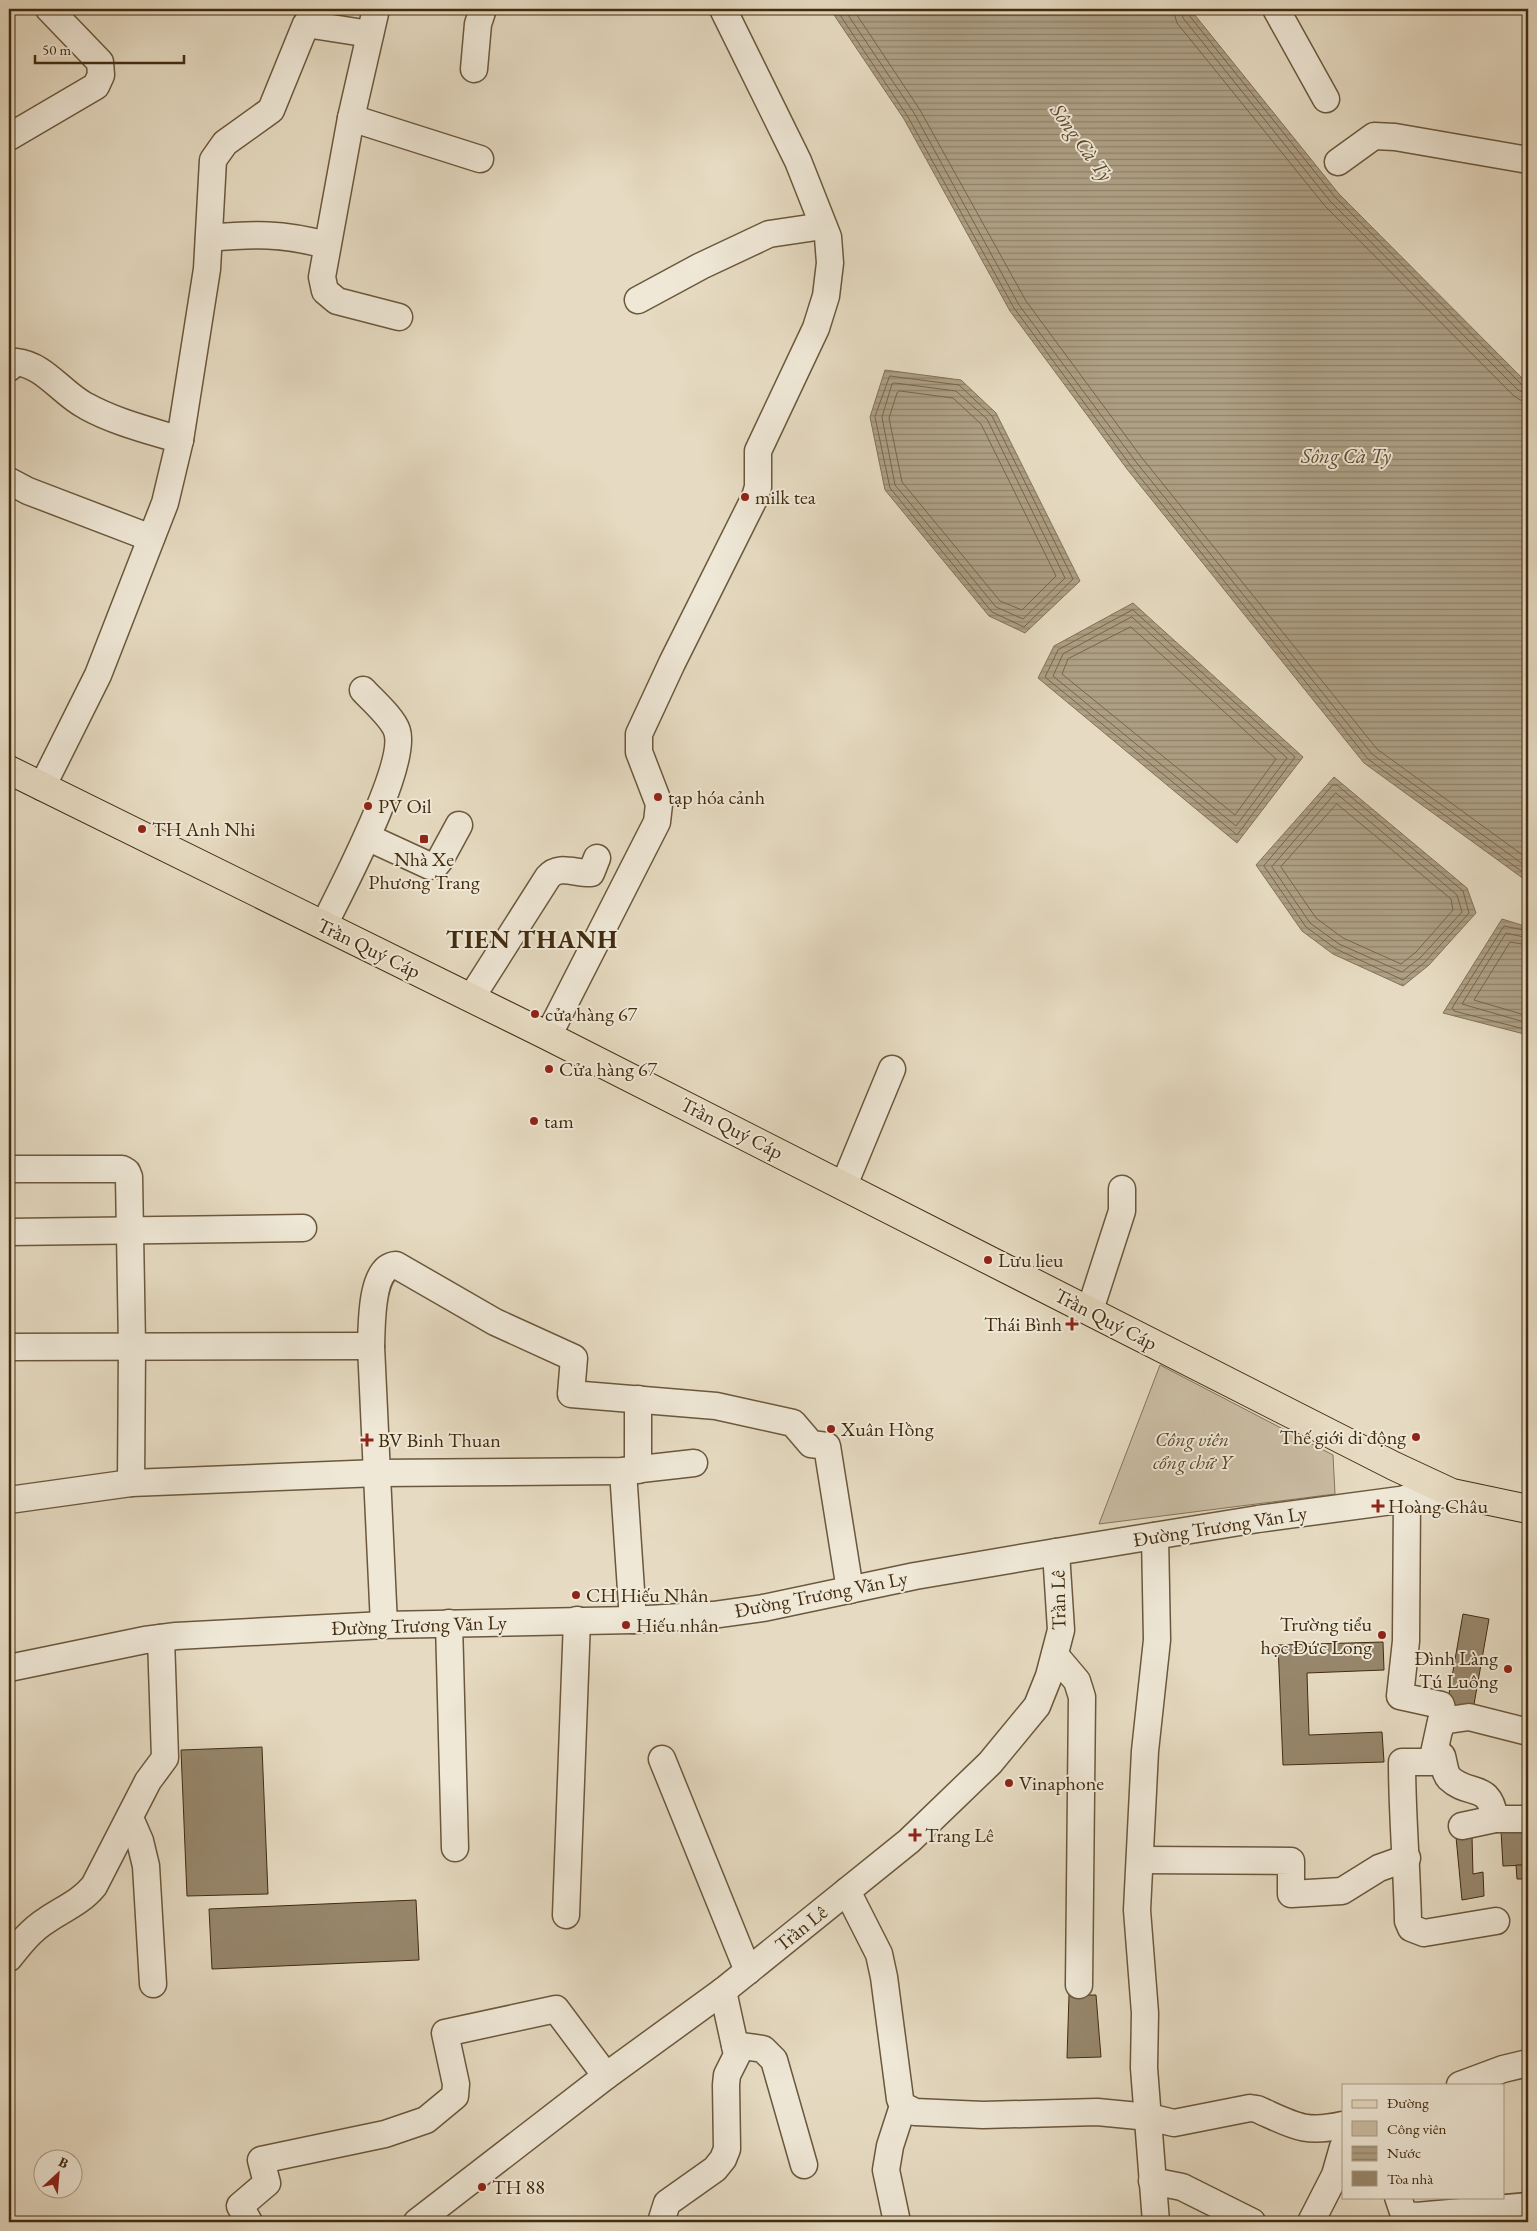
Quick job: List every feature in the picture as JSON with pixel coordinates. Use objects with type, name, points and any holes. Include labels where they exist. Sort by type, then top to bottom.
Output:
[{"type":"main road","name":"Trần Quý Cáp","points":[[9,770],[548,1036],[1452,1493],[1528,1508]]},
{"type":"street","points":[[9,137],[96,86],[101,75],[100,62],[49,9]]},
{"type":"street","points":[[376,9],[351,118],[326,245],[322,277],[324,291],[337,301],[399,317]]},
{"type":"street","points":[[474,69],[478,24],[483,9]]},
{"type":"street","points":[[548,1036],[658,822],[659,804],[639,752],[639,734],[672,663],[755,497],[758,487],[758,450],[816,328],[826,296],[830,263],[828,237],[798,161],[723,9]]},
{"type":"street","points":[[1276,9],[1326,99]]},
{"type":"street","points":[[42,786],[98,675],[165,503],[180,440],[206,268],[212,160],[226,144],[271,110],[306,24],[370,34]]},
{"type":"street","points":[[351,118],[480,159]]},
{"type":"street","points":[[1338,162],[1374,136],[1395,137],[1528,160]]},
{"type":"street","points":[[638,300],[701,266],[769,234],[823,226]]},
{"type":"street","points":[[208,238],[259,234],[294,236],[326,245]]},
{"type":"street","points":[[9,368],[16,362],[32,364],[63,391],[84,406],[111,419],[180,440]]},
{"type":"street","points":[[9,481],[28,491],[151,538]]},
{"type":"street","points":[[324,925],[367,837],[392,769],[398,738],[395,726],[363,690]]},
{"type":"street","points":[[367,837],[430,866],[436,865],[440,860],[459,825]]},
{"type":"street","points":[[471,998],[548,877],[553,872],[560,870],[590,872],[597,858]]},
{"type":"street","points":[[844,1185],[892,1069]]},
{"type":"street","points":[[9,1168],[122,1169],[127,1172],[129,1177],[132,1346],[130,1483]]},
{"type":"street","points":[[1090,1310],[1122,1211],[1122,1189]]},
{"type":"street","points":[[9,1232],[303,1228]]},
{"type":"street","points":[[384,1625],[371,1346],[373,1310],[378,1285],[383,1271],[389,1266],[396,1265],[495,1322],[574,1358],[571,1394],[716,1406],[793,1423],[811,1444],[827,1446],[850,1590]]},
{"type":"street","points":[[9,1347],[371,1346]]},
{"type":"street","points":[[633,1620],[631,1470],[638,1399]]},
{"type":"street","points":[[9,1500],[130,1483],[378,1473],[631,1470],[694,1463]]},
{"type":"street","name":"Đường Trương Văn Ly","points":[[9,1668],[161,1638],[384,1625],[633,1620],[705,1615],[763,1608],[1056,1552],[1407,1498],[1452,1493]]},
{"type":"street","points":[[1407,1498],[1406,1641],[1400,1696],[1441,1705],[1443,1713],[1432,1762],[1402,1762],[1402,1817],[1407,1858],[1408,1921],[1412,1928],[1424,1933],[1496,1922]]},
{"type":"street","points":[[1155,1536],[1157,1640],[1145,1751],[1137,1910],[1145,2013],[1144,2068],[1156,2222]]},
{"type":"street","name":"Trần Lê","points":[[417,2222],[606,2076],[748,1971],[909,1841],[990,1763],[1036,1706],[1055,1655],[1061,1630],[1056,1552]]},
{"type":"street","points":[[566,1915],[577,1620]]},
{"type":"street","points":[[449,1623],[455,1848]]},
{"type":"street","points":[[9,1958],[24,1939],[45,1921],[88,1893],[130,1818],[148,1781],[165,1758],[161,1638]]},
{"type":"street","points":[[1055,1655],[1077,1681],[1082,1697],[1079,1985]]},
{"type":"street","points":[[1440,1728],[1441,1722],[1469,1717],[1528,1732]]},
{"type":"street","points":[[1433,1757],[1442,1756],[1448,1777],[1463,1787],[1478,1790],[1492,1804],[1495,1819]]},
{"type":"street","points":[[662,1759],[748,1971]]},
{"type":"street","points":[[130,1818],[140,1841],[146,1866],[153,1984]]},
{"type":"street","points":[[1462,1826],[1495,1819],[1528,1820]]},
{"type":"street","points":[[1140,1860],[1291,1861],[1291,1894],[1342,1891],[1380,1868],[1407,1858]]},
{"type":"street","points":[[847,1891],[879,1954],[884,1977],[900,2099],[903,2106],[915,2112],[983,2116],[1097,2112],[1149,2117],[1174,2123],[1250,2108],[1257,2109],[1305,2129],[1314,2130],[1342,2125]]},
{"type":"street","points":[[659,2222],[666,2203],[714,2169],[723,2159],[726,2149],[726,2084],[737,2055],[723,1991]]},
{"type":"street","points":[[249,2222],[240,2206],[267,2184],[261,2160],[385,2134],[426,2120],[455,2096],[456,2084],[444,2034],[556,2009],[606,2076]]},
{"type":"street","points":[[735,2045],[763,2049],[774,2060],[804,2165]]},
{"type":"street","points":[[1463,2084],[1503,2070],[1528,2064]]},
{"type":"street","points":[[898,2222],[886,2170],[890,2146],[903,2106]]},
{"type":"street","points":[[1311,2222],[1335,2175],[1342,2150]]},
{"type":"street","points":[[1152,2181],[1182,2187],[1252,2222]]},
{"type":"street","points":[[1397,2212],[1416,2216],[1512,2212]]},
{"type":"green space","name":"Công viên cổng chữ Y","points":[[1160,1365],[1333,1455],[1335,1494],[1099,1524]]},
{"type":"water","name":"Sông Cà Ty","points":[[830,9],[1190,9],[1339,194],[1528,384],[1528,882],[1364,763],[1127,469],[1010,311],[904,119]]},
{"type":"water","points":[[885,370],[961,380],[996,413],[1080,581],[1025,633],[989,616],[885,490],[870,417]]},
{"type":"water","points":[[1133,603],[1303,757],[1237,843],[1038,678],[1054,646]]},
{"type":"water","points":[[1334,777],[1467,888],[1476,913],[1429,965],[1403,986],[1333,954],[1302,931],[1256,865]]},
{"type":"water","points":[[1502,919],[1528,927],[1528,1035],[1443,1013]]},
{"type":"building","points":[[1463,1614],[1489,1619],[1473,1710],[1447,1705]]},
{"type":"building","points":[[1383,1642],[1384,1670],[1307,1673],[1309,1735],[1382,1732],[1384,1762],[1283,1765],[1278,1645]]},
{"type":"building","points":[[262,1747],[268,1894],[187,1896],[181,1750]]},
{"type":"building","points":[[1528,1829],[1528,1865],[1503,1866],[1501,1831]]},
{"type":"building","points":[[1472,1836],[1473,1874],[1483,1872],[1484,1896],[1462,1900],[1456,1837]]},
{"type":"building","points":[[1516,1865],[1528,1865],[1528,1879],[1517,1879]]},
{"type":"building","points":[[416,1900],[419,1960],[212,1969],[209,1909]]},
{"type":"building","points":[[1069,1995],[1096,1995],[1101,2057],[1067,2058]]},
{"type":"place","name":"milk tea","points":[[745,497]]},
{"type":"place","name":"tạp hóa cảnh","points":[[658,797]]},
{"type":"place","name":"PV Oil","points":[[368,806]]},
{"type":"place","name":"TH Anh Nhi","points":[[142,829]]},
{"type":"place","name":"Nhà Xe Phương Trang","points":[[424,839]]},
{"type":"place","name":"cửa hàng 67","points":[[535,1014]]},
{"type":"place","name":"Cửa hàng 67","points":[[549,1069]]},
{"type":"place","name":"tam","points":[[534,1121]]},
{"type":"place","name":"Lưu lieu","points":[[988,1260]]},
{"type":"place","name":"Thái Bình","points":[[1072,1324]]},
{"type":"place","name":"Xuân Hồng","points":[[831,1429]]},
{"type":"place","name":"Thế giới di động","points":[[1416,1437]]},
{"type":"place","name":"BV Binh Thuan","points":[[367,1440]]},
{"type":"place","name":"Hoàng Châu","points":[[1378,1506]]},
{"type":"place","name":"CH Hiếu Nhân","points":[[576,1595]]},
{"type":"place","name":"Hiếu nhân","points":[[626,1625]]},
{"type":"place","name":"Trường tiểu học Đức Long","points":[[1382,1635]]},
{"type":"place","name":"Đình Làng Tú Luông","points":[[1508,1669]]},
{"type":"place","name":"Vinaphone","points":[[1009,1783]]},
{"type":"place","name":"Trang Lê","points":[[915,1835]]},
{"type":"place","name":"TH 88","points":[[482,2187]]},
{"type":"district","name":"TIEN THANH","points":[[532,939]]}]
